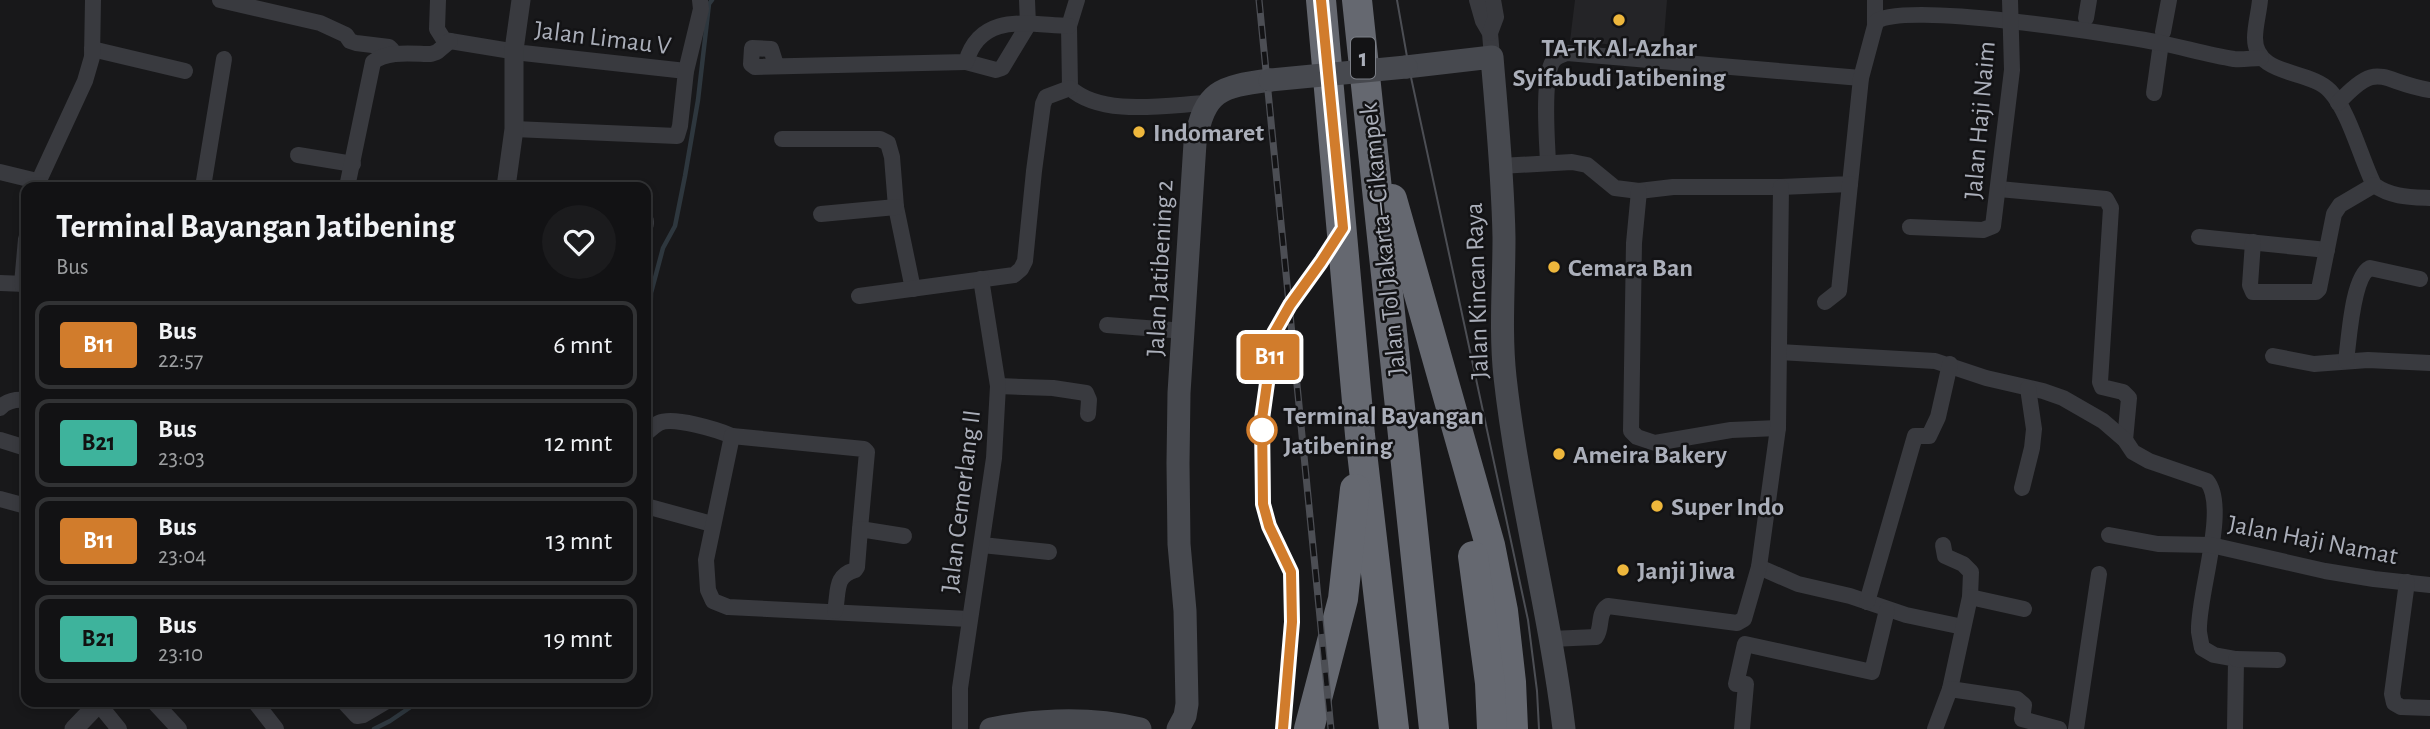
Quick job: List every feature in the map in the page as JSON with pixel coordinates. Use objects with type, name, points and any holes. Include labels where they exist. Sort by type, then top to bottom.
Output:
[{"type":"highway","name":"Jalan Tol Jakarta–Cikampek","points":[[1321,0],[1360,435],[1394,729]]},
{"type":"highway","name":"Jalan Tol Jakarta–Cikampek","points":[[1357,0],[1434,729]]},
{"type":"highway","points":[[1369,116],[1490,545],[1501,597],[1511,682],[1513,729]]},
{"type":"highway","points":[[1447,397],[1478,587],[1490,683],[1492,729]]},
{"type":"highway","points":[[1309,729],[1343,599],[1360,435]]},
{"type":"main road","points":[[1207,103],[1229,87],[1270,80],[1482,58]]},
{"type":"main road","name":"Jalan Kincan Raya","points":[[1482,58],[1500,166],[1504,238],[1502,342],[1505,376],[1564,729]]},
{"type":"main road","name":"Jalan Jatibening 2","points":[[1180,727],[1187,704],[1187,668],[1179,544],[1179,393],[1195,143],[1200,116],[1207,103]]},
{"type":"main road","points":[[991,729],[1046,721],[1140,729]]},
{"type":"street","points":[[37,182],[85,81],[92,49],[93,0]]},
{"type":"street","points":[[220,0],[320,23],[346,35],[350,41],[389,47],[396,55]]},
{"type":"street","points":[[438,0],[437,29],[441,38],[450,41]]},
{"type":"street","points":[[507,182],[514,129],[514,50],[521,0]]},
{"type":"street","points":[[514,129],[677,136],[687,71],[701,9],[700,0]]},
{"type":"street","points":[[776,65],[966,62],[996,70],[1002,68],[1028,25],[1027,0]]},
{"type":"street","points":[[1077,0],[1069,26],[1070,88],[1077,95],[1115,107],[1207,103]]},
{"type":"street","points":[[1477,0],[1483,21],[1490,33]]},
{"type":"street","points":[[1482,58],[1496,17],[1493,0]]},
{"type":"street","points":[[1825,302],[1839,291],[1861,78],[1875,25],[1875,0]]},
{"type":"street","name":"Jalan Haji Naim","points":[[1910,227],[1993,226],[2012,70],[2010,0]]},
{"type":"street","points":[[2085,18],[2089,0]]},
{"type":"street","points":[[2154,93],[2169,0]]},
{"type":"street","points":[[2260,0],[2255,38],[2261,58]]},
{"type":"street","points":[[1875,25],[1881,16],[1900,12],[2011,18],[2162,37],[2236,59],[2261,58],[2279,69],[2311,79],[2329,90],[2338,103],[2374,185],[2395,196],[2430,198]]},
{"type":"street","points":[[966,62],[969,52],[986,32],[1004,23],[1069,26]]},
{"type":"street","points":[[348,182],[373,62],[379,57],[431,54],[450,41]]},
{"type":"street","name":"Jalan Limau V","points":[[450,41],[687,71]]},
{"type":"street","points":[[92,49],[185,71]]},
{"type":"street","points":[[1548,162],[1547,90],[1550,66],[1555,58],[1567,53],[1861,78]]},
{"type":"street","points":[[204,182],[224,59]]},
{"type":"street","points":[[2338,103],[2360,80],[2372,75],[2430,90]]},
{"type":"street","points":[[859,296],[1014,275],[1021,269],[1025,261],[1043,104],[1046,97],[1070,88]]},
{"type":"street","points":[[782,139],[880,139],[888,143],[892,157],[896,206],[913,289]]},
{"type":"street","points":[[298,155],[353,164]]},
{"type":"street","points":[[1500,166],[1572,162],[1587,165],[1615,188],[1639,191],[1673,187],[1850,184]]},
{"type":"street","points":[[0,172],[30,182]]},
{"type":"street","points":[[2253,242],[2249,285],[2253,292],[2316,292],[2328,250],[2334,214],[2340,205],[2374,185]]},
{"type":"street","points":[[1551,639],[1596,637],[1602,613],[1608,606],[1740,622],[1744,619],[1759,567],[1778,428],[1781,187]]},
{"type":"street","points":[[1999,189],[2106,199],[2112,208],[2100,382],[2102,387],[2123,392],[2129,397],[2125,440]]},
{"type":"street","points":[[1639,191],[1634,243],[1631,431],[1637,437],[1655,443],[1731,430],[1778,428]]},
{"type":"street","points":[[821,214],[896,206]]},
{"type":"street","points":[[2199,237],[2328,250]]},
{"type":"street","points":[[2346,361],[2354,304],[2366,270],[2370,268],[2420,279]]},
{"type":"street","name":"Jalan Cemerlang II","points":[[960,729],[960,688],[994,458],[998,386],[981,279]]},
{"type":"street","points":[[0,283],[21,284]]},
{"type":"street","points":[[1107,325],[1185,331]]},
{"type":"street","points":[[1779,352],[1888,357],[1950,364],[1976,375],[2063,398],[2103,421],[2125,440]]},
{"type":"street","points":[[2273,356],[2314,364],[2346,361],[2430,363]]},
{"type":"street","points":[[1867,603],[1915,436],[1929,436],[1938,417],[1950,364]]},
{"type":"street","points":[[998,386],[1053,388],[1086,393],[1089,400],[1088,414]]},
{"type":"street","points":[[2022,488],[2034,429],[2028,388]]},
{"type":"street","points":[[0,408],[3,404],[21,400]]},
{"type":"street","points":[[651,429],[668,421],[718,430],[732,436],[864,449],[867,452],[858,567],[846,572],[839,580],[835,611]]},
{"type":"street","points":[[732,436],[706,560],[708,590],[713,601],[728,607],[969,619]]},
{"type":"street","points":[[0,440],[21,446]]},
{"type":"street","name":"Jalan Haji Namat","points":[[2125,440],[2133,452],[2149,461],[2207,481],[2212,487],[2214,498],[2211,545],[2325,571],[2430,584]]},
{"type":"street","points":[[0,499],[21,505]]},
{"type":"street","points":[[651,507],[712,524]]},
{"type":"street","points":[[860,530],[904,536]]},
{"type":"street","points":[[2109,535],[2158,544],[2211,545],[2199,631],[2202,649],[2214,655],[2236,659],[2278,660]]},
{"type":"street","points":[[982,545],[1049,552]]},
{"type":"street","points":[[1935,729],[1950,689],[1970,597],[1971,572],[1963,564],[1945,556],[1943,545]]},
{"type":"street","points":[[1759,567],[1798,584],[1887,610],[1963,627]]},
{"type":"street","points":[[2076,729],[2099,574]]},
{"type":"street","points":[[2407,582],[2392,695],[2394,703],[2401,707],[2430,708]]},
{"type":"street","points":[[1970,597],[2024,609]]},
{"type":"street","points":[[1742,729],[1746,684],[1736,684],[1745,644],[1872,672],[1887,610]]},
{"type":"street","points":[[2235,729],[2236,659]]},
{"type":"street","points":[[1950,689],[2017,699],[2024,705],[2022,719],[2059,729]]},
{"type":"street","points":[[74,729],[94,707]]},
{"type":"street","points":[[103,707],[120,729]]},
{"type":"street","points":[[159,707],[179,729]]},
{"type":"street","points":[[259,707],[274,726]]},
{"type":"street","points":[[348,707],[357,716],[376,707]]},
{"type":"shaded area","name":"TA-TK Al-Azhar Syifabudi Jatibening","points":[[1575,0],[1667,0],[1663,49],[1570,41]]},
{"type":"waterway","points":[[651,293],[663,248],[675,226],[698,100],[709,4],[712,0]]},
{"type":"waterway","points":[[374,729],[411,707]]},
{"type":"tram line","points":[[1397,0],[1409,68],[1528,620],[1539,729]]},
{"type":"railway","points":[[1259,0],[1331,729]]},
{"type":"bus line","name":"B11","points":[[1283,729],[1292,622],[1291,572],[1269,526],[1263,504],[1262,419],[1274,333],[1343,228],[1321,0]]},
{"type":"place","name":"TA-TK Al-Azhar Syifabudi Jatibening","points":[[1619,20]]},
{"type":"place","name":"Indomaret","points":[[1139,132]]},
{"type":"place","name":"Cemara Ban","points":[[1554,267]]},
{"type":"place","name":"Terminal Bayangan Jatibening","points":[[1262,430]]},
{"type":"place","name":"Ameira Bakery","points":[[1559,454]]},
{"type":"place","name":"Super Indo","points":[[1657,506]]},
{"type":"place","name":"Janji Jiwa","points":[[1623,570]]}]
